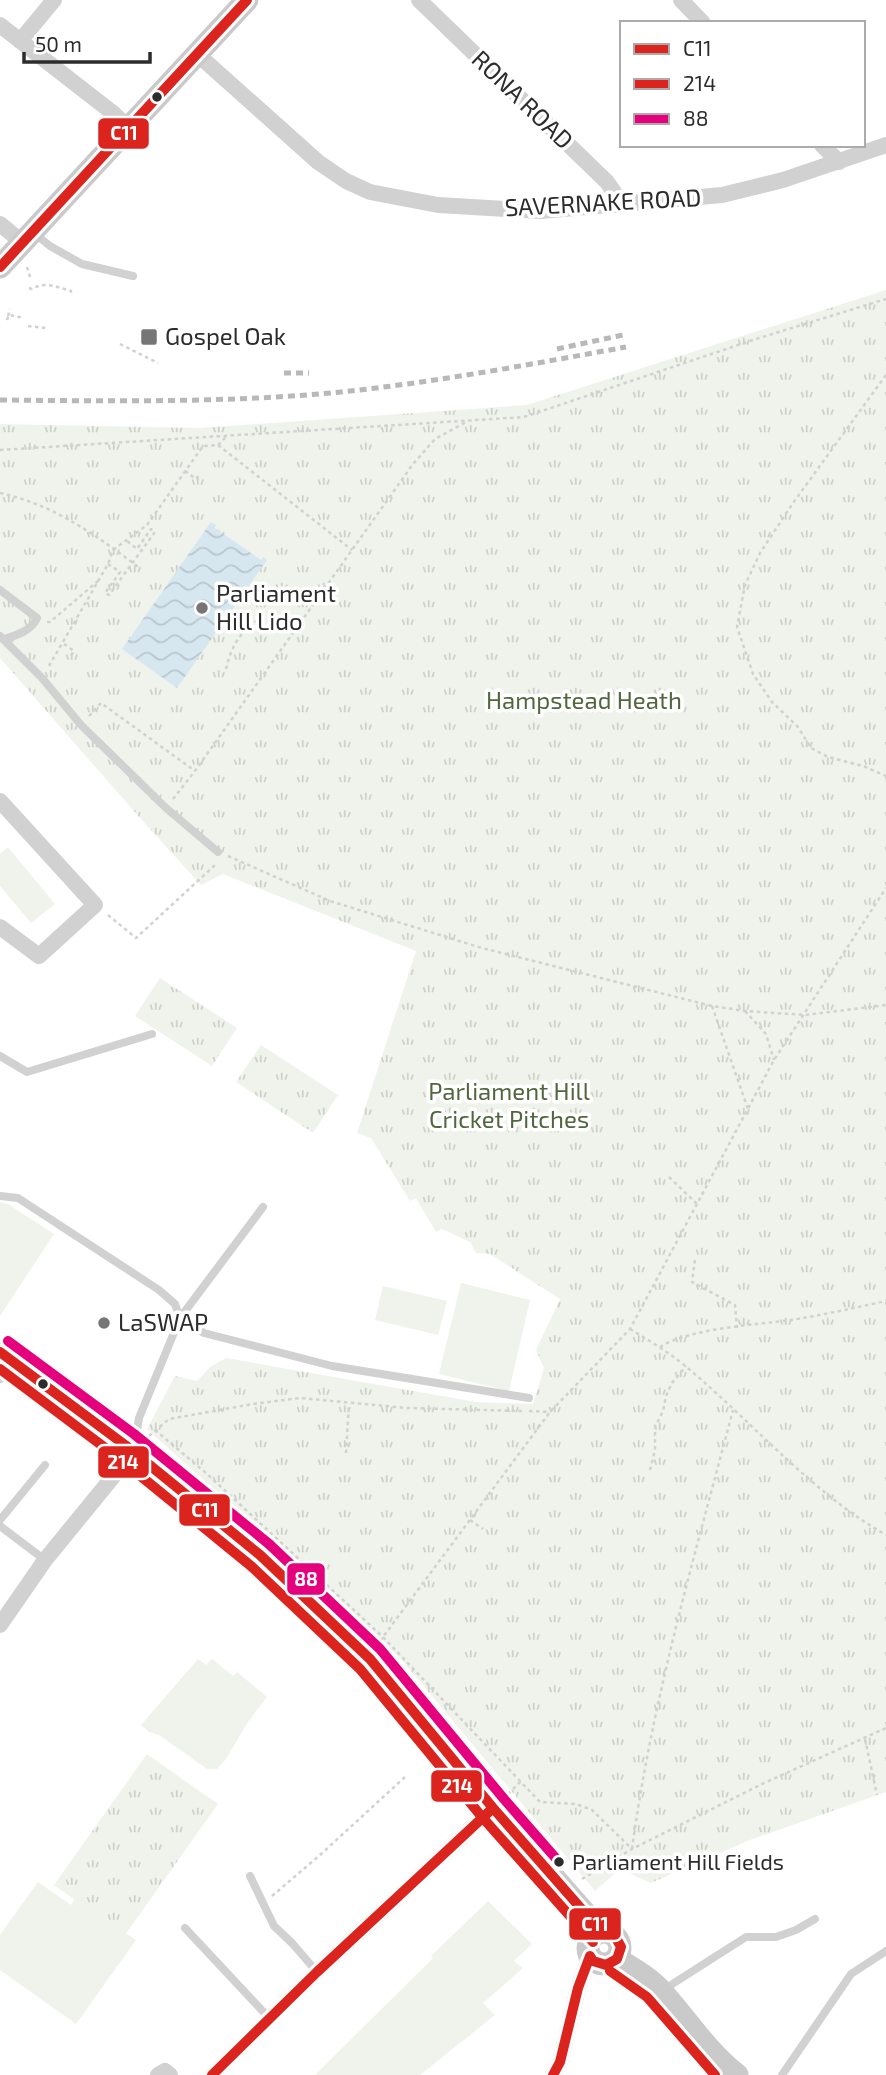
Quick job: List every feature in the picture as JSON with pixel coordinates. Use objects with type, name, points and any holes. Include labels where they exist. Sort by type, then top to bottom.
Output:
[{"type":"street","points":[[20,41],[54,0]]},
{"type":"street","points":[[0,267],[247,0]]},
{"type":"street","name":"RONA ROAD","points":[[419,0],[607,182],[614,192],[617,205]]},
{"type":"street","points":[[681,0],[701,21]]},
{"type":"street","points":[[0,25],[128,127]]},
{"type":"street","name":"SAVERNAKE ROAD","points":[[196,53],[317,162],[346,181],[370,191],[438,205],[541,211],[722,195],[783,180],[886,145]]},
{"type":"street","points":[[824,147],[839,162]]},
{"type":"street","points":[[0,224],[28,237]]},
{"type":"street","points":[[0,801],[95,905],[39,956],[0,927]]},
{"type":"street","points":[[4,1363],[134,1451],[260,1555],[370,1659],[493,1808],[603,1932]]},
{"type":"street","points":[[0,1625],[44,1559],[134,1451]]},
{"type":"street","points":[[212,2075],[317,1972],[493,1808]]},
{"type":"street","points":[[603,1932],[610,1933],[619,1941],[621,1947],[617,1959],[606,1965],[593,1961],[590,1956],[588,1949],[592,1937],[603,1932]]},
{"type":"street","points":[[552,2075],[561,2062],[579,1988],[590,1956]]},
{"type":"street","points":[[617,1959],[662,1991],[691,2028],[737,2075]]},
{"type":"street","points":[[158,2075],[165,2071],[170,2075]]},
{"type":"lane","points":[[28,237],[82,264],[133,276]]},
{"type":"lane","points":[[0,590],[37,618],[34,624],[22,633],[2,638]]},
{"type":"lane","points":[[2,638],[42,678],[81,725],[166,808],[218,852]]},
{"type":"lane","points":[[0,1056],[27,1072],[152,1034]]},
{"type":"lane","points":[[0,1196],[18,1198],[159,1290],[174,1304],[180,1318],[204,1333],[332,1366],[529,1398]]},
{"type":"lane","points":[[134,1451],[138,1419],[180,1318],[263,1207]]},
{"type":"lane","points":[[0,1520],[45,1465]]},
{"type":"lane","points":[[0,1526],[44,1559]]},
{"type":"lane","points":[[250,1876],[274,1926],[317,1972]]},
{"type":"lane","points":[[662,1991],[746,1937],[776,1937],[815,1919]]},
{"type":"lane","points":[[185,1928],[270,2019]]},
{"type":"lane","points":[[782,2075],[851,1974],[886,1951]]},
{"type":"path","points":[[29,288],[47,286],[71,291],[71,296]]},
{"type":"path","points":[[0,450],[524,417],[756,339],[886,299]]},
{"type":"path","points":[[10,309],[7,320],[9,316],[24,318]]},
{"type":"path","points":[[28,326],[45,329]]},
{"type":"path","points":[[120,344],[158,363]]},
{"type":"path","points":[[886,375],[760,553],[745,585],[737,627],[753,674],[772,702],[799,727],[811,748],[828,757],[863,766],[886,776]]},
{"type":"path","points":[[166,808],[413,464],[435,439],[468,421]]},
{"type":"path","points":[[218,445],[226,436]]},
{"type":"path","points":[[42,678],[64,644],[113,550],[147,525],[203,446],[218,445],[352,550]]},
{"type":"path","points":[[184,471],[195,479],[200,474]]},
{"type":"path","points":[[0,492],[65,516],[141,569]]},
{"type":"path","points":[[108,564],[120,572],[106,593],[109,595],[155,532],[151,529],[137,549],[125,540]]},
{"type":"path","points":[[37,618],[50,622],[99,580]]},
{"type":"path","points":[[226,669],[237,638],[247,627],[265,615]]},
{"type":"path","points":[[64,644],[74,651],[70,657]]},
{"type":"path","points":[[81,725],[101,704],[195,771]]},
{"type":"path","points":[[95,905],[136,938],[215,867],[218,852],[342,905],[482,948],[712,1006],[745,1012],[805,1014],[886,1005]]},
{"type":"path","points":[[370,1659],[383,1636],[550,1412],[630,1329],[774,1060],[886,888]]},
{"type":"path","points":[[712,1006],[748,1109]]},
{"type":"path","points":[[745,1012],[766,1034],[774,1060]]},
{"type":"path","points":[[669,1177],[697,1204]]},
{"type":"path","points":[[695,1260],[692,1282],[734,1305],[737,1328]]},
{"type":"path","points":[[659,1347],[671,1340],[693,1334],[814,1316],[886,1301]]},
{"type":"path","points":[[630,1329],[686,1366],[828,1496],[859,1520],[886,1535]]},
{"type":"path","points":[[650,1470],[655,1450],[655,1427],[672,1383],[686,1366]]},
{"type":"path","points":[[134,1451],[169,1419],[300,1398],[349,1404],[550,1412]]},
{"type":"path","points":[[346,1452],[349,1404]]},
{"type":"path","points":[[632,1849],[640,1788],[656,1707],[733,1410]]},
{"type":"path","points":[[155,1430],[255,1517],[383,1636],[540,1801],[576,1804],[592,1810],[632,1849]]},
{"type":"path","points":[[470,1520],[483,1529]]},
{"type":"path","points":[[580,1881],[632,1849],[762,1784],[886,1728]]},
{"type":"path","points":[[865,1739],[877,1795]]},
{"type":"path","points":[[263,1903],[405,1777]]},
{"type":"green space","name":"Hampstead Heath","points":[[886,290],[886,1792],[747,1841],[651,1883],[620,1869],[595,1891],[401,1659],[147,1429],[175,1376],[197,1381],[210,1367],[226,1358],[476,1402],[533,1404],[544,1368],[536,1350],[560,1299],[490,1254],[476,1253],[470,1242],[442,1229],[436,1232],[416,1198],[410,1201],[371,1138],[357,1133],[416,951],[223,874],[201,885],[0,658],[0,424],[200,428],[527,405]]},
{"type":"green space","points":[[8,847],[55,904],[31,923],[0,886],[0,854]]},
{"type":"green space","points":[[160,978],[237,1028],[212,1066],[135,1016]]},
{"type":"green space","points":[[261,1045],[338,1095],[313,1133],[236,1082]]},
{"type":"green space","points":[[0,1202],[8,1204],[54,1234],[0,1316]]},
{"type":"green space","points":[[461,1283],[530,1300],[509,1391],[439,1374]]},
{"type":"green space","points":[[383,1286],[447,1301],[438,1335],[375,1320]]},
{"type":"green space","points":[[198,1659],[206,1665],[212,1659],[233,1676],[237,1672],[267,1697],[217,1769],[207,1769],[141,1725]]},
{"type":"green space","points":[[147,1754],[218,1804],[125,1935],[54,1885]]},
{"type":"green space","points":[[38,1882],[71,1905],[75,1898],[136,1940],[76,2024],[0,1970],[0,1935]]},
{"type":"green space","points":[[488,1901],[532,1944],[514,1961],[523,1968],[483,2003],[495,2015],[420,2075],[315,2075],[433,1958],[431,1956]]},
{"type":"water","points":[[211,522],[216,525],[215,528],[261,560],[263,557],[267,560],[177,688],[122,649]]},
{"type":"railway","points":[[557,349],[623,335]]},
{"type":"railway","points":[[0,400],[213,400],[299,396],[449,378],[626,347]]},
{"type":"railway","points":[[284,373],[309,373]]},
{"type":"transit line","name":"C11","points":[[0,267],[247,0]]},
{"type":"transit line","name":"88","points":[[8,1341],[134,1434],[269,1544],[380,1649],[560,1863]]},
{"type":"transit line","name":"C11","points":[[0,1352],[125,1445],[260,1555],[370,1659],[493,1808],[592,1921],[603,1932],[615,1936],[621,1947],[617,1959],[606,1965],[593,1961],[590,1956],[578,1988],[560,2062],[553,2075]]},
{"type":"transit line","name":"214","points":[[0,1369],[116,1456],[251,1566],[360,1669],[482,1817],[593,1942]]},
{"type":"transit line","name":"C11","points":[[212,2075],[317,1972],[493,1808]]},
{"type":"transit line","name":"214","points":[[610,1971],[647,1997],[715,2075]]},
{"type":"place","name":"Gospel Oak","points":[[149,337]]},
{"type":"place","name":"Parliament Hill Lido","points":[[202,608]]},
{"type":"place","name":"LaSWAP","points":[[104,1323]]},
{"type":"place","name":"Parliament Hill Fields","points":[[559,1862]]},
{"type":"park label","name":"Parliament Hill Cricket Pitches","points":[[509,1106]]}]
